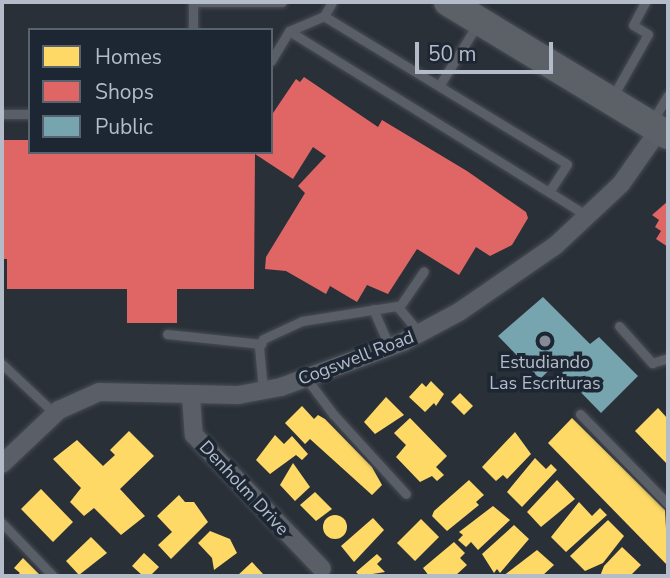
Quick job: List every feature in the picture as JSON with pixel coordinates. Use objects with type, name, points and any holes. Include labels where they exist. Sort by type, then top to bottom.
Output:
[{"type":"main road","points":[[449,2],[659,130]]},
{"type":"street","name":"Cogswell Road","points":[[2,464],[55,414],[76,399],[99,392],[191,396],[262,390],[306,378],[390,348],[421,333],[508,280],[589,217],[637,165],[659,130]]},
{"type":"street","name":"Denholm Drive","points":[[191,396],[194,435],[321,569]]},
{"type":"lane","points":[[193,28],[193,2],[282,2]]},
{"type":"lane","points":[[273,58],[289,31],[324,16],[332,2]]},
{"type":"lane","points":[[610,100],[648,34],[633,25],[645,2]]},
{"type":"lane","points":[[324,16],[567,164],[549,192]]},
{"type":"lane","points":[[439,86],[480,21]]},
{"type":"lane","points":[[289,31],[589,217]]},
{"type":"lane","points":[[659,130],[668,96]]},
{"type":"lane","points":[[2,114],[28,114]]},
{"type":"lane","points":[[262,390],[261,344],[270,333],[302,321],[400,306],[424,271]]},
{"type":"lane","points":[[400,306],[421,333]]},
{"type":"lane","points":[[373,309],[390,348]]},
{"type":"lane","points":[[619,326],[652,363],[668,358]]},
{"type":"lane","points":[[167,334],[261,344]]},
{"type":"lane","points":[[2,364],[55,414]]},
{"type":"lane","points":[[306,378],[332,414],[406,494]]},
{"type":"lane","points":[[580,414],[668,504]]},
{"type":"lane","points":[[2,523],[53,576]]},
{"type":"building: Homes","points":[[431,381],[444,394],[436,406],[434,403],[425,412],[409,397],[422,383],[426,387]]},
{"type":"building: Homes","points":[[460,393],[473,406],[464,415],[451,402]]},
{"type":"building: Homes","points":[[386,397],[404,415],[375,434],[364,422]]},
{"type":"building: Homes","points":[[302,406],[314,419],[318,415],[325,419],[372,467],[382,485],[372,495],[310,439],[305,444],[285,423]]},
{"type":"building: Homes","points":[[658,408],[668,419],[668,465],[635,431]]},
{"type":"building: Homes","points":[[410,418],[447,456],[436,467],[444,475],[437,481],[432,476],[420,482],[396,457],[406,445],[394,433]]},
{"type":"building: Homes","points":[[572,418],[665,510],[668,566],[548,443]]},
{"type":"building: Homes","points":[[129,431],[154,456],[120,489],[145,516],[121,535],[94,508],[84,516],[70,502],[81,488],[53,459],[77,440],[103,466],[115,455],[110,450]]},
{"type":"building: Homes","points":[[515,432],[531,454],[507,479],[503,475],[496,481],[482,467]]},
{"type":"building: Homes","points":[[275,435],[284,444],[292,436],[308,454],[302,460],[296,455],[270,474],[256,460]]},
{"type":"building: Homes","points":[[535,458],[546,469],[551,464],[557,470],[522,507],[507,492]]},
{"type":"building: Homes","points":[[293,463],[310,487],[295,501],[280,485]]},
{"type":"building: Homes","points":[[469,480],[484,495],[476,502],[479,505],[447,531],[432,516],[434,511]]},
{"type":"building: Homes","points":[[557,480],[575,499],[541,527],[527,512]]},
{"type":"building: Homes","points":[[41,489],[73,522],[53,542],[21,509]]},
{"type":"building: Homes","points":[[315,492],[332,509],[316,521],[300,505]]},
{"type":"building: Homes","points":[[179,495],[185,502],[194,502],[208,522],[171,559],[158,545],[172,532],[157,516]]},
{"type":"building: Homes","points":[[579,502],[592,516],[600,508],[607,515],[566,552],[551,537]]},
{"type":"building: Homes","points":[[493,506],[510,520],[478,550],[471,542],[466,547],[458,540],[463,535],[459,532]]},
{"type":"building: Homes","points":[[335,515],[346,522],[347,527],[340,538],[335,539],[324,532],[323,527],[330,516]]},
{"type":"building: Homes","points":[[373,518],[384,530],[354,562],[341,546]]},
{"type":"building: Homes","points":[[421,519],[439,537],[415,561],[397,543]]},
{"type":"building: Homes","points":[[608,520],[624,536],[603,563],[585,571],[570,556]]},
{"type":"building: Homes","points":[[514,525],[529,539],[500,573],[497,569],[494,573],[482,554]]},
{"type":"building: Homes","points":[[210,531],[230,539],[237,553],[214,570],[212,558],[198,543]]},
{"type":"building: Homes","points":[[91,537],[107,553],[79,575],[66,561]]},
{"type":"building: Homes","points":[[454,542],[465,553],[460,558],[467,565],[455,576],[429,576],[423,568]]},
{"type":"building: Homes","points":[[622,547],[641,565],[630,576],[600,576],[604,566]]},
{"type":"building: Homes","points":[[537,550],[554,565],[542,576],[503,576]]},
{"type":"building: Homes","points":[[144,553],[159,567],[150,576],[143,576],[132,566]]},
{"type":"building: Homes","points":[[377,554],[382,559],[377,564],[385,572],[360,576],[356,572]]},
{"type":"building: Homes","points":[[23,558],[41,576],[16,576],[20,573],[14,568]]},
{"type":"building: Homes","points":[[252,562],[264,575],[237,576]]},
{"type":"building: Shops","points":[[304,77],[378,127],[382,120],[467,171],[526,212],[528,218],[512,245],[490,256],[476,247],[459,275],[417,249],[388,294],[367,285],[357,302],[330,286],[326,294],[286,271],[265,269],[266,257],[305,193],[298,186],[326,156],[313,147],[293,179],[255,154],[273,154],[273,113],[296,79],[300,82]]},
{"type":"building: Shops","points":[[2,140],[28,140],[28,154],[255,154],[254,289],[177,289],[177,323],[127,323],[127,289],[7,289],[7,259],[2,259]]},
{"type":"building: Shops","points":[[668,201],[668,247],[656,239],[661,231],[655,227],[659,220],[652,215]]},
{"type":"building: Public","points":[[543,297],[590,344],[599,337],[638,376],[601,413],[562,373],[571,365],[563,357],[540,379],[498,336]]},
{"type":"place","name":"Estudiando Las Escrituras","points":[[545,341]]}]
